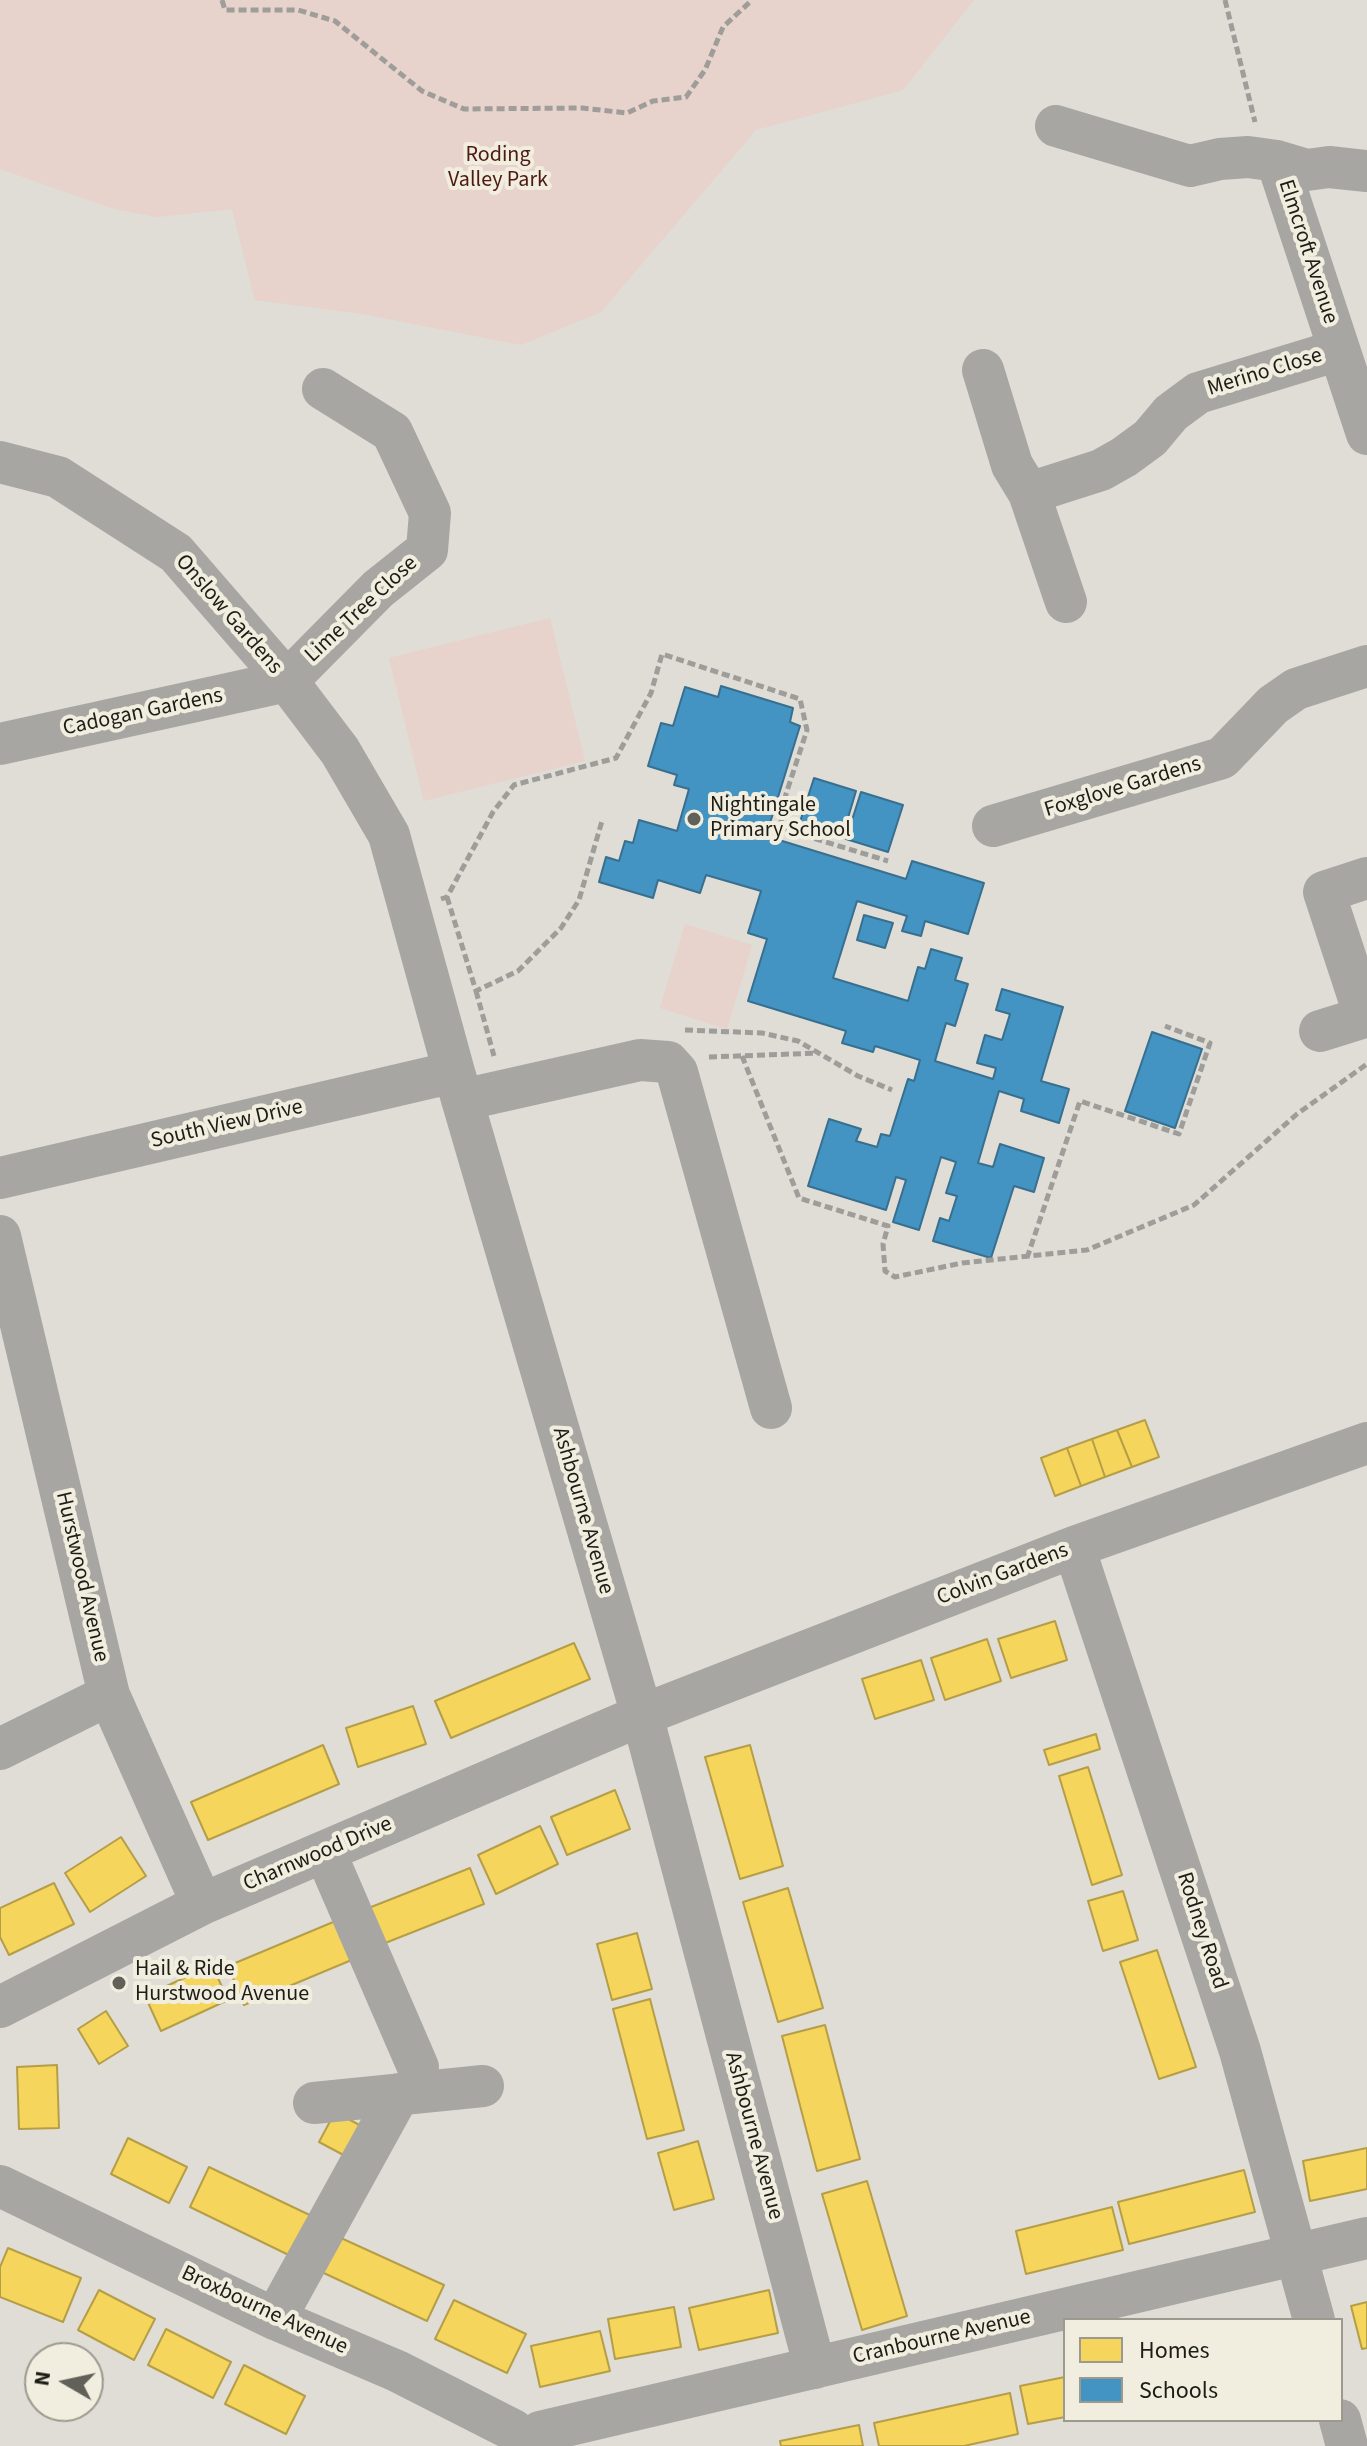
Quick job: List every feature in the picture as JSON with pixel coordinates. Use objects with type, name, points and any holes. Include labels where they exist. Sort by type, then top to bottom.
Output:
[{"type":"street","points":[[1056,126],[1190,166],[1234,158],[1277,161],[1307,170],[1329,167],[1367,171]]},
{"type":"street","name":"Elmcroft Avenue","points":[[1277,161],[1367,434]]},
{"type":"street","name":"Merino Close","points":[[1029,493],[1101,470],[1124,457],[1150,438],[1171,413],[1198,393],[1339,350]]},
{"type":"street","points":[[983,370],[1012,465],[1029,493],[1066,602]]},
{"type":"street","name":"Lime Tree Close","points":[[287,681],[378,589],[427,550],[430,513],[392,432],[323,389]]},
{"type":"street","name":"Onslow Gardens","points":[[0,462],[58,477],[176,553],[287,681]]},
{"type":"street","name":"Foxglove Gardens","points":[[993,826],[1222,758],[1273,705],[1296,689],[1367,666]]},
{"type":"street","name":"Cadogan Gardens","points":[[0,744],[287,681]]},
{"type":"street","name":"Ashbourne Avenue","points":[[287,681],[340,751],[428,902],[458,1086],[642,1715],[815,2368]]},
{"type":"street","points":[[1320,1031],[1365,1017],[1324,892],[1367,878]]},
{"type":"street","name":"South View Drive","points":[[0,1178],[458,1086],[640,1060],[668,1062],[677,1072],[771,1408]]},
{"type":"street","name":"Hurstwood Avenue","points":[[0,1236],[109,1695],[202,1904]]},
{"type":"street","name":"Colvin Gardens","points":[[642,1715],[1074,1547],[1367,1443]]},
{"type":"street","name":"Rodney Road","points":[[1074,1547],[1240,2051],[1313,2318]]},
{"type":"street","points":[[0,1749],[109,1695]]},
{"type":"street","name":"Charnwood Drive","points":[[0,2007],[202,1904],[642,1715]]},
{"type":"street","points":[[275,2319],[409,2080],[325,1852]]},
{"type":"street","points":[[314,2103],[409,2080],[483,2086]]},
{"type":"street","name":"Broxbourne Avenue","points":[[0,2186],[275,2319],[410,2377],[513,2430],[522,2444]]},
{"type":"street","name":"Cranbourne Avenue","points":[[522,2444],[540,2432],[1367,2238]]},
{"type":"street","points":[[1341,2422],[1347,2446]]},
{"type":"path","points":[[222,0],[225,10],[298,10],[335,21],[422,91],[464,109],[582,108],[627,113],[653,101],[686,97],[705,70],[723,27],[752,0]]},
{"type":"path","points":[[1225,0],[1251,115],[1277,161]]},
{"type":"path","points":[[602,821],[579,900],[561,928],[518,971],[476,991],[428,902],[514,785],[616,758],[651,693],[662,654],[800,699],[807,730],[786,794],[780,828],[888,861]]},
{"type":"path","points":[[1027,1258],[1080,1101],[1179,1134],[1210,1043],[1165,1026]]},
{"type":"path","points":[[696,1057],[819,1053]]},
{"type":"path","points":[[742,1056],[799,1198],[888,1226],[883,1244],[885,1271],[895,1277],[962,1263],[1087,1250],[1194,1205],[1297,1114],[1367,1064]]},
{"type":"green space","name":"Roding Valley Park","points":[[0,0],[974,0],[903,90],[756,130],[601,312],[521,345],[362,314],[255,300],[232,209],[157,217],[114,209],[0,169]]},
{"type":"green space","points":[[550,618],[585,761],[424,801],[389,658]]},
{"type":"green space","points":[[685,924],[752,945],[727,1029],[660,1008]]},
{"type":"building: Homes","points":[[1145,1420],[1159,1457],[1132,1467],[1117,1430]]},
{"type":"building: Homes","points":[[1117,1430],[1132,1467],[1105,1477],[1092,1439]]},
{"type":"building: Homes","points":[[1092,1439],[1105,1477],[1081,1486],[1067,1448]]},
{"type":"building: Homes","points":[[1067,1448],[1081,1486],[1055,1496],[1041,1458]]},
{"type":"building: Homes","points":[[1055,1621],[1067,1660],[1011,1678],[998,1639]]},
{"type":"building: Homes","points":[[987,1639],[1001,1681],[945,1700],[931,1658]]},
{"type":"building: Homes","points":[[574,1643],[590,1679],[451,1738],[435,1701]]},
{"type":"building: Homes","points":[[921,1660],[934,1700],[875,1719],[862,1679]]},
{"type":"building: Homes","points":[[413,1706],[426,1744],[358,1767],[346,1728]]},
{"type":"building: Homes","points":[[1096,1734],[1100,1749],[1049,1765],[1044,1750]]},
{"type":"building: Homes","points":[[323,1745],[339,1784],[208,1840],[191,1802]]},
{"type":"building: Homes","points":[[750,1745],[783,1866],[740,1879],[705,1757]]},
{"type":"building: Homes","points":[[1088,1767],[1122,1875],[1092,1885],[1059,1776]]},
{"type":"building: Homes","points":[[615,1790],[630,1829],[567,1855],[551,1817]]},
{"type":"building: Homes","points":[[540,1826],[558,1864],[496,1894],[478,1855]]},
{"type":"building: Homes","points":[[121,1837],[146,1876],[90,1912],[65,1873]]},
{"type":"building: Homes","points":[[470,1868],[484,1904],[370,1949],[356,1913]]},
{"type":"building: Homes","points":[[54,1883],[74,1924],[9,1955],[0,1937],[0,1908]]},
{"type":"building: Homes","points":[[788,1888],[823,2008],[778,2022],[743,1902]]},
{"type":"building: Homes","points":[[1123,1891],[1138,1940],[1103,1951],[1088,1901]]},
{"type":"building: Homes","points":[[338,1920],[354,1959],[244,2005],[228,1966]]},
{"type":"building: Homes","points":[[637,1933],[652,1989],[612,2000],[597,1944]]},
{"type":"building: Homes","points":[[1157,1950],[1196,2067],[1159,2079],[1120,1962]]},
{"type":"building: Homes","points":[[212,1965],[228,2000],[161,2031],[145,1996]]},
{"type":"building: Homes","points":[[650,1999],[684,2130],[647,2139],[613,2009]]},
{"type":"building: Homes","points":[[106,2011],[128,2046],[99,2064],[78,2029]]},
{"type":"building: Homes","points":[[825,2025],[860,2159],[817,2171],[782,2036]]},
{"type":"building: Homes","points":[[57,2065],[59,2128],[19,2129],[17,2067]]},
{"type":"building: Homes","points":[[335,2112],[367,2129],[351,2159],[319,2142]]},
{"type":"building: Homes","points":[[128,2138],[187,2167],[169,2203],[111,2174]]},
{"type":"building: Homes","points":[[698,2141],[714,2199],[674,2210],[658,2153]]},
{"type":"building: Homes","points":[[1367,2148],[1367,2189],[1310,2201],[1303,2161]]},
{"type":"building: Homes","points":[[209,2167],[318,2219],[299,2260],[190,2207]]},
{"type":"building: Homes","points":[[1244,2170],[1255,2212],[1129,2244],[1118,2202]]},
{"type":"building: Homes","points":[[867,2181],[907,2316],[862,2330],[822,2194]]},
{"type":"building: Homes","points":[[1112,2207],[1123,2250],[1026,2274],[1016,2231]]},
{"type":"building: Homes","points":[[330,2233],[444,2285],[427,2321],[313,2268]]},
{"type":"building: Homes","points":[[8,2248],[81,2278],[63,2322],[0,2297],[0,2267]]},
{"type":"building: Homes","points":[[99,2290],[155,2319],[134,2360],[78,2330]]},
{"type":"building: Homes","points":[[769,2290],[778,2333],[699,2350],[689,2308]]},
{"type":"building: Homes","points":[[454,2300],[526,2334],[507,2373],[435,2339]]},
{"type":"building: Homes","points":[[1367,2302],[1367,2348],[1362,2349],[1351,2306]]},
{"type":"building: Homes","points":[[674,2307],[681,2347],[615,2359],[608,2319]]},
{"type":"building: Homes","points":[[166,2329],[231,2362],[213,2398],[148,2365]]},
{"type":"building: Homes","points":[[600,2331],[610,2371],[540,2387],[531,2346]]},
{"type":"building: Homes","points":[[244,2365],[305,2396],[286,2434],[225,2404]]},
{"type":"building: Homes","points":[[1063,2377],[1063,2417],[1028,2424],[1020,2386]]},
{"type":"building: Homes","points":[[1010,2393],[1018,2434],[964,2446],[879,2446],[874,2423]]},
{"type":"building: Homes","points":[[859,2425],[863,2446],[781,2446],[780,2441]]},
{"type":"building: Schools","points":[[721,686],[793,708],[790,722],[800,726],[766,836],[906,879],[912,861],[984,883],[968,934],[925,921],[921,936],[902,931],[907,916],[857,901],[833,978],[908,1001],[918,967],[925,969],[931,949],[962,958],[955,980],[968,984],[955,1026],[946,1023],[935,1061],[993,1079],[996,1068],[977,1063],[985,1035],[1002,1040],[1010,1014],[996,1010],[1002,989],[1063,1007],[1041,1081],[1069,1089],[1059,1123],[1021,1111],[1024,1099],[999,1091],[978,1163],[993,1167],[1000,1144],[1044,1158],[1034,1192],[1014,1186],[991,1258],[933,1241],[940,1218],[949,1221],[957,1196],[946,1193],[956,1162],[941,1157],[919,1230],[893,1222],[906,1180],[896,1177],[886,1210],[808,1186],[829,1119],[861,1129],[856,1141],[877,1147],[881,1134],[890,1136],[908,1079],[914,1081],[920,1060],[875,1046],[873,1052],[842,1043],[846,1031],[748,1001],[767,939],[748,933],[761,891],[706,875],[700,893],[658,880],[653,898],[599,882],[606,857],[619,861],[625,841],[633,843],[639,820],[677,831],[689,789],[674,785],[677,775],[648,766],[661,723],[673,726],[685,687],[718,697]]},
{"type":"building: Schools","points":[[814,778],[856,791],[842,838],[799,825]]},
{"type":"building: Schools","points":[[861,792],[903,805],[888,852],[846,839]]},
{"type":"building: Schools","points":[[864,915],[893,923],[885,948],[857,940]]},
{"type":"building: Schools","points":[[1152,1032],[1202,1049],[1175,1128],[1125,1111]]},
{"type":"place","name":"Nightingale Primary School","points":[[694,819]]},
{"type":"place","name":"Hail & Ride Hurstwood Avenue","points":[[119,1983]]}]
